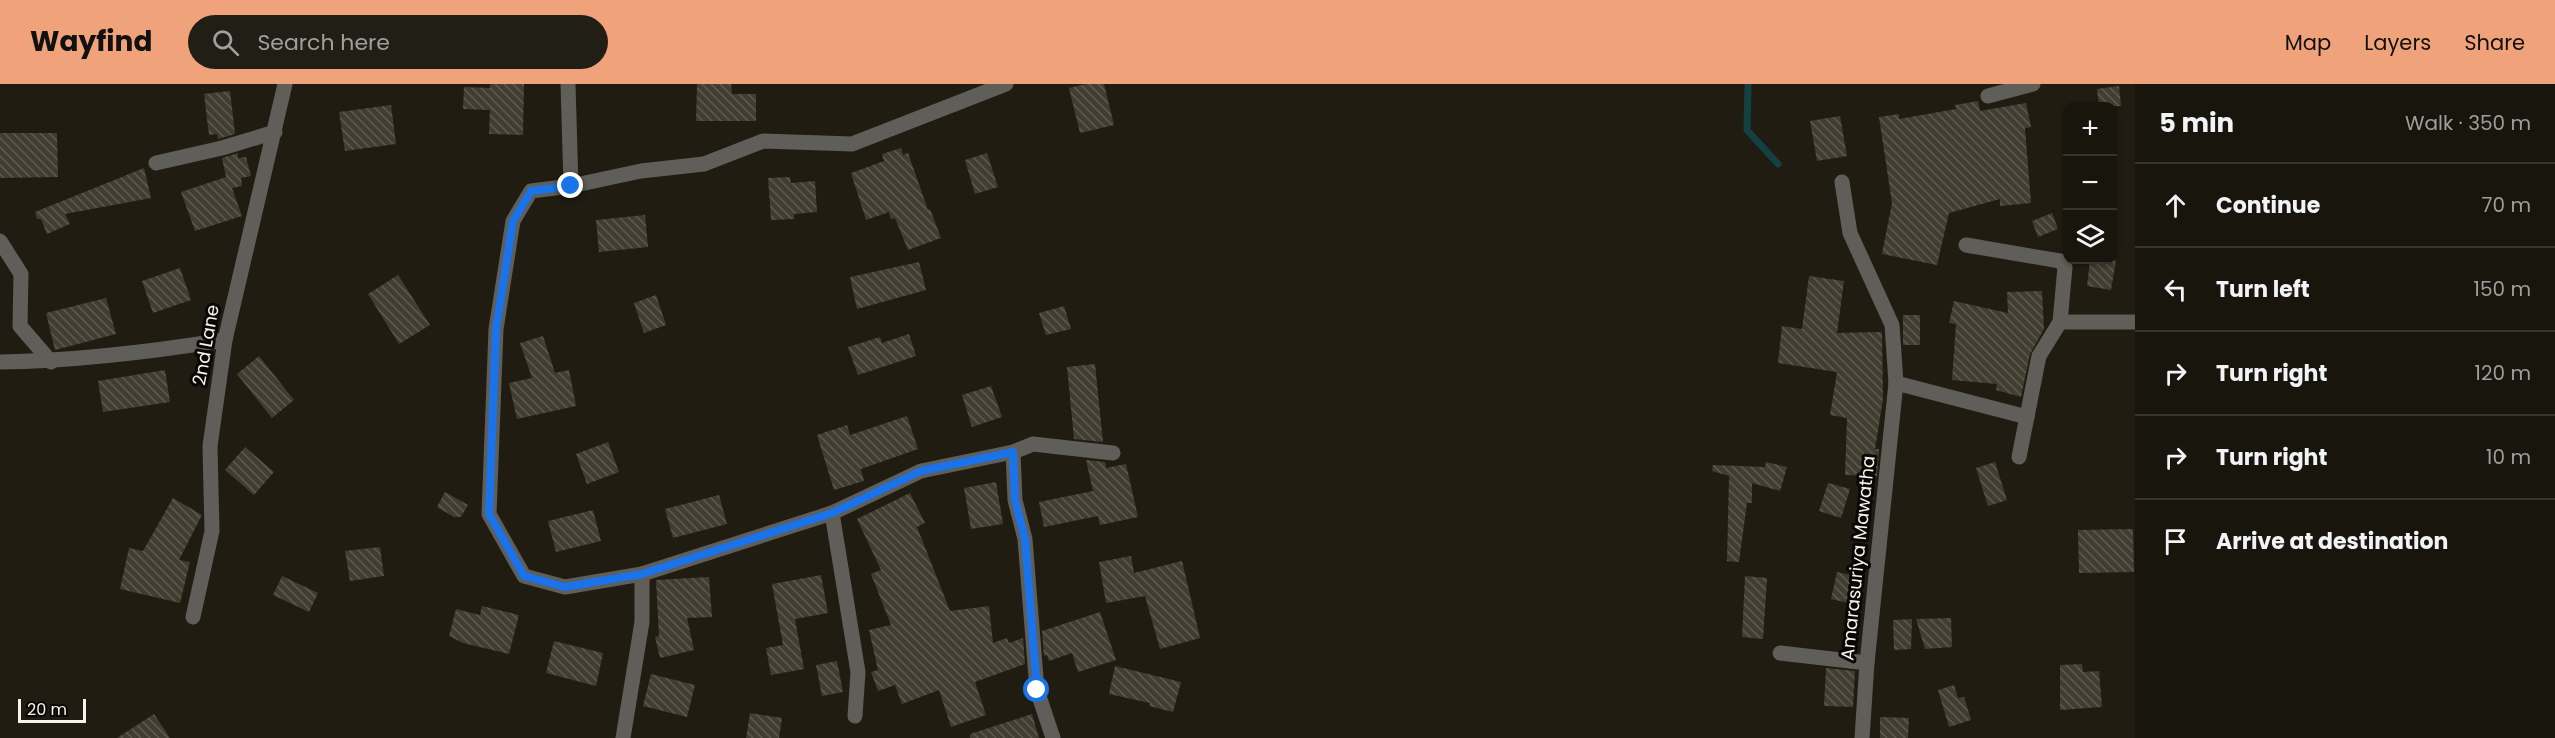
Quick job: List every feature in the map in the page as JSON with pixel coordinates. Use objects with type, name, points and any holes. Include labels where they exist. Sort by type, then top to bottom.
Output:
[{"type":"street","name":"2nd Lane","points":[[193,617],[212,531],[210,446],[225,340],[285,84]]},
{"type":"street","points":[[568,84],[571,186]]},
{"type":"street","points":[[1006,84],[852,144],[763,141],[704,164],[641,171],[571,186],[531,191],[513,221],[496,329],[489,514],[524,576],[565,587],[642,574],[832,513],[921,471],[1013,452],[1033,444],[1113,453]]},
{"type":"street","points":[[1988,96],[2033,84]]},
{"type":"street","points":[[156,163],[222,148],[275,132]]},
{"type":"street","name":"Amarasuriya Mawatha","points":[[1842,182],[1850,233],[1892,325],[1896,382],[1867,663],[1862,738]]},
{"type":"street","points":[[0,241],[21,274],[20,326],[51,362]]},
{"type":"street","points":[[1966,245],[2060,261],[2065,267],[2060,322],[2039,356],[2019,457]]},
{"type":"street","points":[[2060,322],[2135,322]]},
{"type":"street","points":[[0,362],[51,362],[162,350],[225,340]]},
{"type":"street","points":[[1896,382],[2027,417]]},
{"type":"street","points":[[1013,452],[1015,500],[1025,539],[1037,690],[1053,738]]},
{"type":"street","points":[[832,513],[858,672],[855,716]]},
{"type":"street","points":[[623,738],[642,622],[642,574]]},
{"type":"street","points":[[1780,653],[1867,663]]},
{"type":"building","points":[[490,84],[524,84],[523,135],[489,134],[490,110],[463,109],[464,87],[490,88]]},
{"type":"building","points":[[697,84],[731,84],[732,94],[756,94],[756,121],[696,121]]},
{"type":"building","points":[[1085,84],[1104,84],[1114,125],[1080,133],[1069,88]]},
{"type":"building","points":[[2119,86],[2121,106],[2117,106],[2117,102],[2099,102],[2097,89]]},
{"type":"building","points":[[230,91],[235,134],[218,139],[217,134],[209,135],[204,94]]},
{"type":"building","points":[[1978,101],[1980,111],[2026,103],[2031,127],[2025,128],[2031,203],[2000,206],[2000,199],[1949,213],[1937,265],[1882,254],[1892,203],[1879,117],[1899,114],[1899,119],[1956,109],[1955,105]]},
{"type":"building","points":[[391,105],[396,144],[345,151],[339,112]]},
{"type":"building","points":[[1840,116],[1847,156],[1817,161],[1810,121]]},
{"type":"building","points":[[0,133],[57,133],[58,177],[0,178]]},
{"type":"building","points":[[901,148],[903,155],[908,153],[928,210],[930,209],[941,238],[908,250],[895,218],[891,219],[889,212],[866,220],[851,173],[884,161],[882,154]]},
{"type":"building","points":[[238,153],[238,158],[246,157],[251,176],[241,178],[242,186],[232,188],[242,216],[195,231],[181,192],[226,177],[222,158]]},
{"type":"building","points":[[987,153],[998,187],[975,194],[965,160]]},
{"type":"building","points":[[144,168],[151,198],[65,214],[70,224],[47,234],[41,219],[37,219],[35,212]]},
{"type":"building","points":[[790,177],[791,183],[815,181],[817,212],[794,214],[794,219],[771,220],[768,178]]},
{"type":"building","points":[[2052,213],[2058,229],[2038,237],[2032,221]]},
{"type":"building","points":[[645,215],[648,247],[599,252],[596,220]]},
{"type":"building","points":[[919,262],[926,290],[857,309],[850,277]]},
{"type":"building","points":[[2090,264],[2115,264],[2111,290],[2087,286]]},
{"type":"building","points":[[180,268],[191,300],[153,313],[142,281]]},
{"type":"building","points":[[398,275],[430,325],[399,344],[368,294]]},
{"type":"building","points":[[1809,276],[1844,281],[1837,333],[1882,332],[1883,399],[1875,449],[1879,449],[1877,476],[1845,475],[1847,418],[1830,415],[1837,372],[1778,363],[1782,326],[1802,329]]},
{"type":"building","points":[[2042,291],[2044,329],[2030,354],[2021,397],[1996,390],[1997,384],[1952,380],[1956,324],[1949,323],[1954,301],[2008,313],[2007,292]]},
{"type":"building","points":[[656,295],[666,325],[644,333],[634,303]]},
{"type":"building","points":[[106,298],[116,334],[55,350],[46,313]]},
{"type":"building","points":[[1064,306],[1071,329],[1046,335],[1039,313]]},
{"type":"building","points":[[1903,315],[1920,315],[1920,345],[1903,345]]},
{"type":"building","points":[[909,334],[916,356],[858,375],[848,347],[880,337],[882,343]]},
{"type":"building","points":[[543,336],[555,373],[569,370],[576,406],[517,419],[509,383],[532,378],[520,343]]},
{"type":"building","points":[[259,356],[294,400],[272,418],[237,374]]},
{"type":"building","points":[[1095,364],[1103,442],[1074,439],[1067,367]]},
{"type":"building","points":[[165,370],[170,402],[103,412],[98,381]]},
{"type":"building","points":[[991,386],[1002,417],[972,427],[962,395]]},
{"type":"building","points":[[907,416],[918,449],[861,469],[864,481],[834,490],[817,435],[847,425],[850,435]]},
{"type":"building","points":[[608,442],[619,472],[587,484],[576,454]]},
{"type":"building","points":[[245,447],[274,472],[254,495],[225,470]]},
{"type":"building","points":[[1086,460],[1105,462],[1106,468],[1126,464],[1138,517],[1100,525],[1098,516],[1044,527],[1039,502],[1093,491]]},
{"type":"building","points":[[1766,462],[1787,467],[1780,491],[1752,483],[1752,503],[1747,503],[1739,562],[1727,561],[1729,476],[1712,471],[1713,465],[1765,467]]},
{"type":"building","points":[[1995,462],[2007,500],[1988,506],[1976,468]]},
{"type":"building","points":[[996,482],[1003,524],[971,529],[964,488]]},
{"type":"building","points":[[1828,483],[1850,489],[1841,518],[1819,511]]},
{"type":"building","points":[[445,492],[468,505],[461,517],[454,517],[437,507]]},
{"type":"building","points":[[910,493],[925,523],[917,527],[950,611],[989,606],[993,643],[1007,638],[1009,643],[1023,638],[1025,664],[975,682],[986,715],[951,727],[939,690],[902,704],[895,685],[878,691],[871,672],[878,670],[869,630],[891,625],[871,574],[881,570],[857,519]]},
{"type":"building","points":[[719,495],[727,524],[673,538],[665,509]]},
{"type":"building","points":[[173,498],[202,515],[179,560],[190,562],[180,603],[120,589],[129,548],[143,551]]},
{"type":"building","points":[[593,510],[601,541],[556,552],[548,521]]},
{"type":"building","points":[[2133,529],[2134,572],[2079,573],[2078,530]]},
{"type":"building","points":[[380,547],[384,576],[350,581],[345,551]]},
{"type":"building","points":[[1131,556],[1134,573],[1182,561],[1200,638],[1160,649],[1145,596],[1106,603],[1099,562]]},
{"type":"building","points":[[1837,572],[1863,578],[1857,605],[1831,599]]},
{"type":"building","points":[[821,575],[828,613],[795,619],[804,669],[771,675],[766,648],[783,645],[772,584]]},
{"type":"building","points":[[282,576],[318,593],[309,612],[273,595]]},
{"type":"building","points":[[1745,576],[1767,578],[1763,639],[1742,637]]},
{"type":"building","points":[[709,577],[712,617],[687,618],[694,650],[660,658],[655,637],[659,636],[656,580]]},
{"type":"building","points":[[482,606],[519,615],[509,654],[463,643],[449,636],[456,609],[480,615]]},
{"type":"building","points":[[1100,612],[1116,660],[1078,672],[1072,653],[1049,661],[1047,655],[1044,656],[1042,631]]},
{"type":"building","points":[[1951,618],[1952,647],[1925,649],[1916,619]]},
{"type":"building","points":[[1912,619],[1911,649],[1894,650],[1893,620]]},
{"type":"building","points":[[554,641],[603,653],[596,686],[546,673]]},
{"type":"building","points":[[837,661],[843,692],[822,696],[816,665]]},
{"type":"building","points":[[2082,664],[2083,672],[2099,671],[2102,707],[2060,710],[2060,665]]},
{"type":"building","points":[[1115,666],[1181,682],[1173,712],[1149,706],[1150,703],[1109,694]]},
{"type":"building","points":[[1826,668],[1855,671],[1853,707],[1824,706]]},
{"type":"building","points":[[651,674],[695,685],[687,717],[643,706]]},
{"type":"building","points":[[1954,685],[1958,698],[1964,697],[1971,720],[1949,727],[1938,690]]},
{"type":"building","points":[[750,713],[782,718],[779,738],[746,738]]},
{"type":"building","points":[[154,714],[170,738],[117,738]]},
{"type":"building","points":[[1032,714],[1039,738],[970,738],[970,734]]},
{"type":"building","points":[[1880,717],[1909,718],[1908,738],[1880,738]]},
{"type":"waterway","points":[[1748,84],[1747,130],[1778,164]]},
{"type":"route","points":[[571,186],[531,191],[513,221],[496,329],[489,514],[524,576],[565,587],[642,574],[832,513],[921,471],[1013,452],[1015,500],[1025,539],[1037,690]]}]
